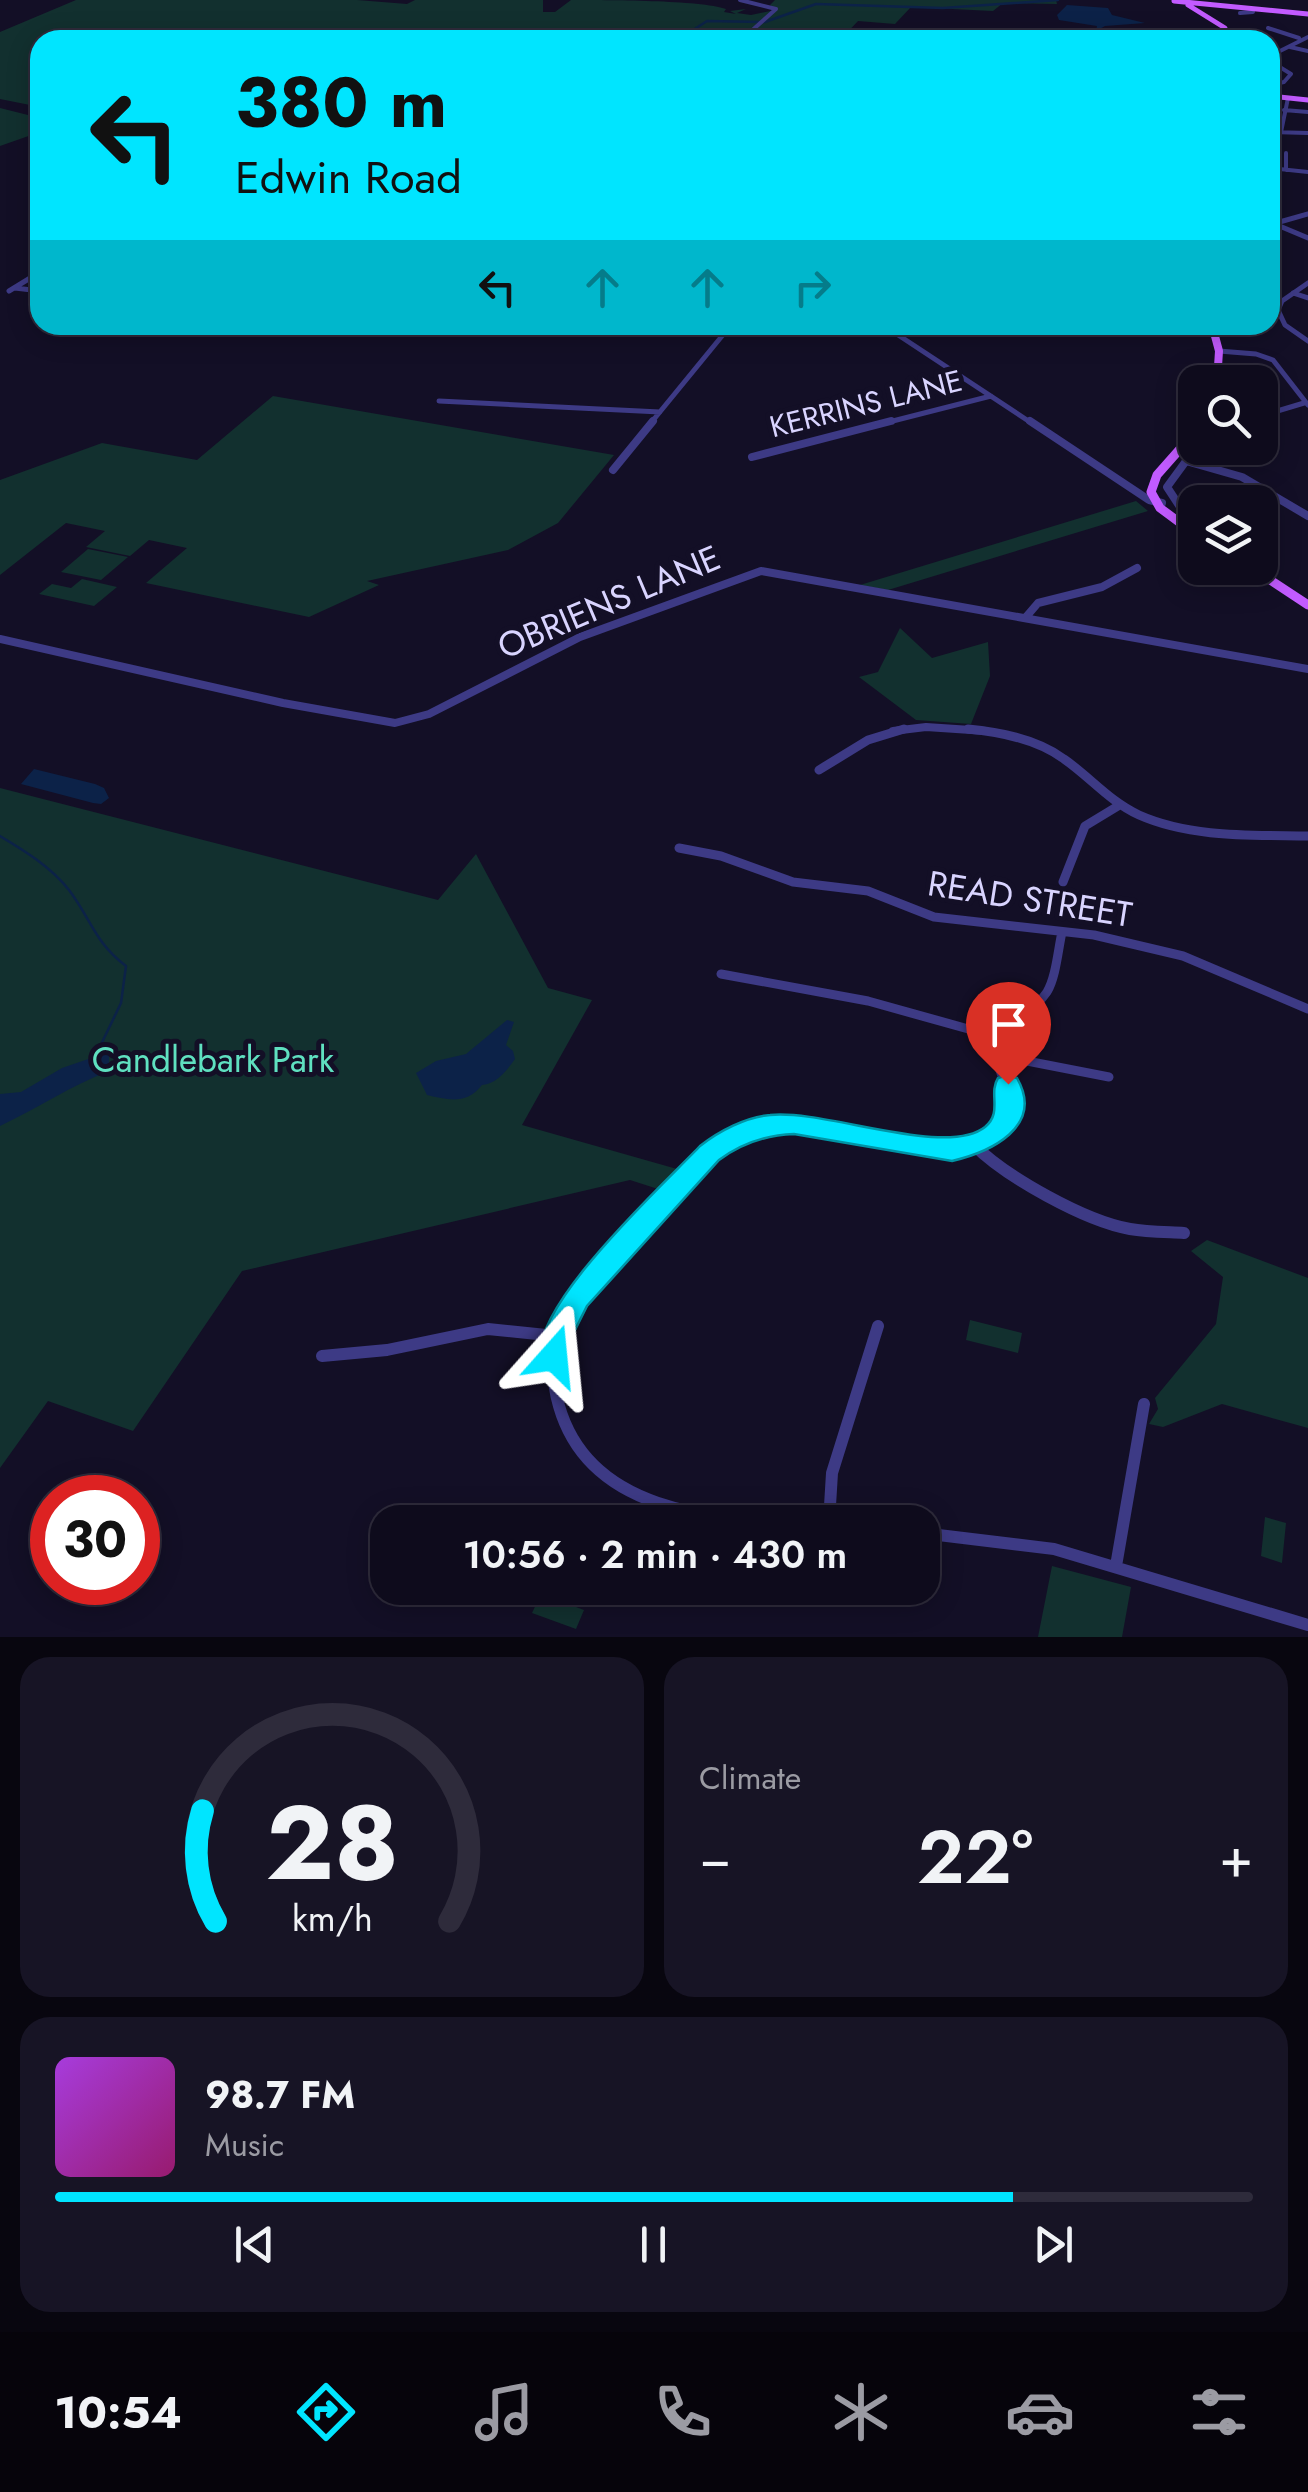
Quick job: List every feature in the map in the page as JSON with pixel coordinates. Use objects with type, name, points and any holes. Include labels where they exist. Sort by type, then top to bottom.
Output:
[{"type":"main road","points":[[1178,1],[1213,5]]},
{"type":"main road","points":[[1178,1],[1308,14]]},
{"type":"main road","points":[[1178,1],[1207,16]]},
{"type":"main road","points":[[1194,5],[1226,30]]},
{"type":"main road","points":[[1280,98],[1308,101]]},
{"type":"main road","points":[[1214,335],[1218,365]]},
{"type":"main road","points":[[1178,452],[1152,484],[1158,503],[1178,519]]},
{"type":"main road","points":[[1158,503],[1158,485],[1168,463]]},
{"type":"main road","points":[[1276,585],[1305,603]]},
{"type":"street","points":[[740,0],[766,4],[776,11],[753,30]]},
{"type":"street","points":[[766,4],[776,0]]},
{"type":"street","points":[[1240,12],[1252,12]]},
{"type":"street","points":[[1268,28],[1274,30]]},
{"type":"street","points":[[1280,32],[1308,37]]},
{"type":"street","points":[[1280,52],[1300,38]]},
{"type":"street","points":[[1290,47],[1308,51]]},
{"type":"street","points":[[1280,66],[1291,74],[1280,84],[1292,88]]},
{"type":"street","points":[[1287,99],[1281,132],[1308,133]]},
{"type":"street","points":[[1284,110],[1308,112]]},
{"type":"street","points":[[1286,154],[1286,170]]},
{"type":"street","points":[[1280,169],[1308,172]]},
{"type":"street","points":[[1280,220],[1308,214]]},
{"type":"street","points":[[1280,225],[1308,238]]},
{"type":"street","points":[[30,278],[12,290],[30,291]]},
{"type":"street","points":[[1280,312],[1282,301],[1308,282]]},
{"type":"street","points":[[1293,293],[1308,298]]},
{"type":"street","points":[[1280,318],[1308,340]]},
{"type":"street","points":[[613,470],[723,335]]},
{"type":"street","points":[[898,335],[1158,503]]},
{"type":"street","points":[[1218,351],[1271,358],[1282,366],[1293,391],[1306,404]]},
{"type":"street","name":"KERRINS LANE","points":[[752,457],[991,396]]},
{"type":"street","points":[[439,401],[494,408],[613,406],[660,412]]},
{"type":"street","points":[[1278,411],[1306,404]]},
{"type":"street","points":[[1178,504],[1167,487],[1186,461],[1242,477],[1256,485]]},
{"type":"street","points":[[1128,487],[1152,484]]},
{"type":"street","points":[[1278,498],[1308,516]]},
{"type":"street","points":[[1026,616],[1038,602],[1102,586],[1137,568]]},
{"type":"street","name":"OBRIENS LANE","points":[[0,639],[283,703],[395,722],[429,714],[580,638],[752,573],[772,572],[1308,669]]},
{"type":"street","points":[[819,770],[872,738],[898,729],[932,726],[983,732],[1020,740],[1061,756],[1118,806],[1153,821],[1198,831],[1308,836]]},
{"type":"street","points":[[1063,882],[1085,826],[1118,806]]},
{"type":"street","name":"READ STREET","points":[[679,848],[721,856],[794,882],[868,892],[934,917],[1126,942],[1209,964],[1308,1009]]},
{"type":"street","points":[[659,1505],[612,1481],[581,1452],[560,1418],[552,1376],[556,1336],[576,1297],[710,1153],[741,1132],[766,1125],[794,1124],[952,1150],[974,1146],[997,1133],[1011,1109],[1008,1084],[996,1055],[997,1037],[1008,1020],[1048,991],[1062,932]]},
{"type":"street","points":[[721,974],[880,1004],[997,1037]]},
{"type":"street","points":[[996,1055],[1110,1078]]},
{"type":"street","points":[[974,1146],[998,1169],[1104,1221],[1130,1229],[1184,1233]]},
{"type":"street","points":[[830,1505],[832,1472],[878,1326]]},
{"type":"street","points":[[322,1356],[387,1350],[488,1329],[556,1336]]},
{"type":"street","points":[[1116,1566],[1144,1404]]},
{"type":"street","points":[[940,1535],[1054,1548],[1308,1625]]},
{"type":"green space","points":[[76,0],[357,0],[407,4],[415,0],[543,0],[543,12],[555,12],[571,0],[628,0],[714,6],[736,14],[730,11],[746,9],[737,13],[751,15],[775,10],[770,5],[775,0],[1056,0],[1057,4],[1003,3],[993,11],[911,7],[895,24],[858,21],[849,30],[30,30],[30,105],[0,99],[0,32]]},
{"type":"green space","points":[[0,108],[30,116],[30,136],[0,146]]},
{"type":"green space","points":[[273,396],[614,455],[558,523],[508,550],[367,581],[379,585],[309,617],[146,583],[187,548],[149,540],[130,556],[86,547],[105,531],[66,523],[0,575],[0,480],[102,443],[197,460]]},
{"type":"green space","points":[[1136,501],[1148,511],[888,590],[860,585]]},
{"type":"green space","points":[[88,549],[128,557],[101,580],[61,572]]},
{"type":"green space","points":[[82,579],[117,587],[94,606],[39,594],[52,584],[71,588]]},
{"type":"green space","points":[[900,628],[932,658],[988,642],[990,676],[971,724],[916,720],[859,677],[878,672]]},
{"type":"green space","name":"Candlebark Park","points":[[0,788],[438,900],[476,854],[548,988],[592,1000],[522,1125],[677,1169],[658,1189],[630,1180],[242,1271],[133,1431],[48,1401],[0,1468]]},
{"type":"green space","points":[[1207,1240],[1308,1278],[1308,1428],[1222,1404],[1163,1427],[1149,1424],[1158,1409],[1155,1398],[1216,1324],[1223,1277],[1191,1251]]},
{"type":"green space","points":[[970,1320],[1022,1333],[1018,1353],[966,1340]]},
{"type":"green space","points":[[1265,1517],[1286,1523],[1282,1563],[1261,1556]]},
{"type":"green space","points":[[1052,1566],[1131,1587],[1122,1637],[1038,1637]]},
{"type":"green space","points":[[536,1605],[571,1605],[584,1610],[576,1629],[532,1613]]},
{"type":"water","points":[[1067,5],[1108,8],[1112,15],[1145,23],[1096,30],[1097,26],[1059,20],[1057,15]]},
{"type":"water","points":[[34,769],[95,784],[104,788],[109,798],[101,804],[93,803],[21,784]]},
{"type":"water","points":[[507,1020],[514,1022],[506,1045],[515,1059],[501,1076],[463,1098],[427,1095],[416,1073],[436,1061],[466,1054]]},
{"type":"water","points":[[109,1052],[109,1071],[0,1126],[0,1094],[21,1092],[62,1068]]},
{"type":"waterway","points":[[693,30],[707,21],[765,22],[816,4],[943,8],[1058,0]]},
{"type":"waterway","points":[[0,836],[62,882],[100,939],[126,966],[121,1003],[95,1057]]},
{"type":"route","points":[[554,1356],[556,1336],[576,1297],[725,1141],[766,1125],[794,1124],[928,1148],[952,1150],[974,1146],[997,1133],[1008,1118],[1012,1099],[1008,1084]]}]
